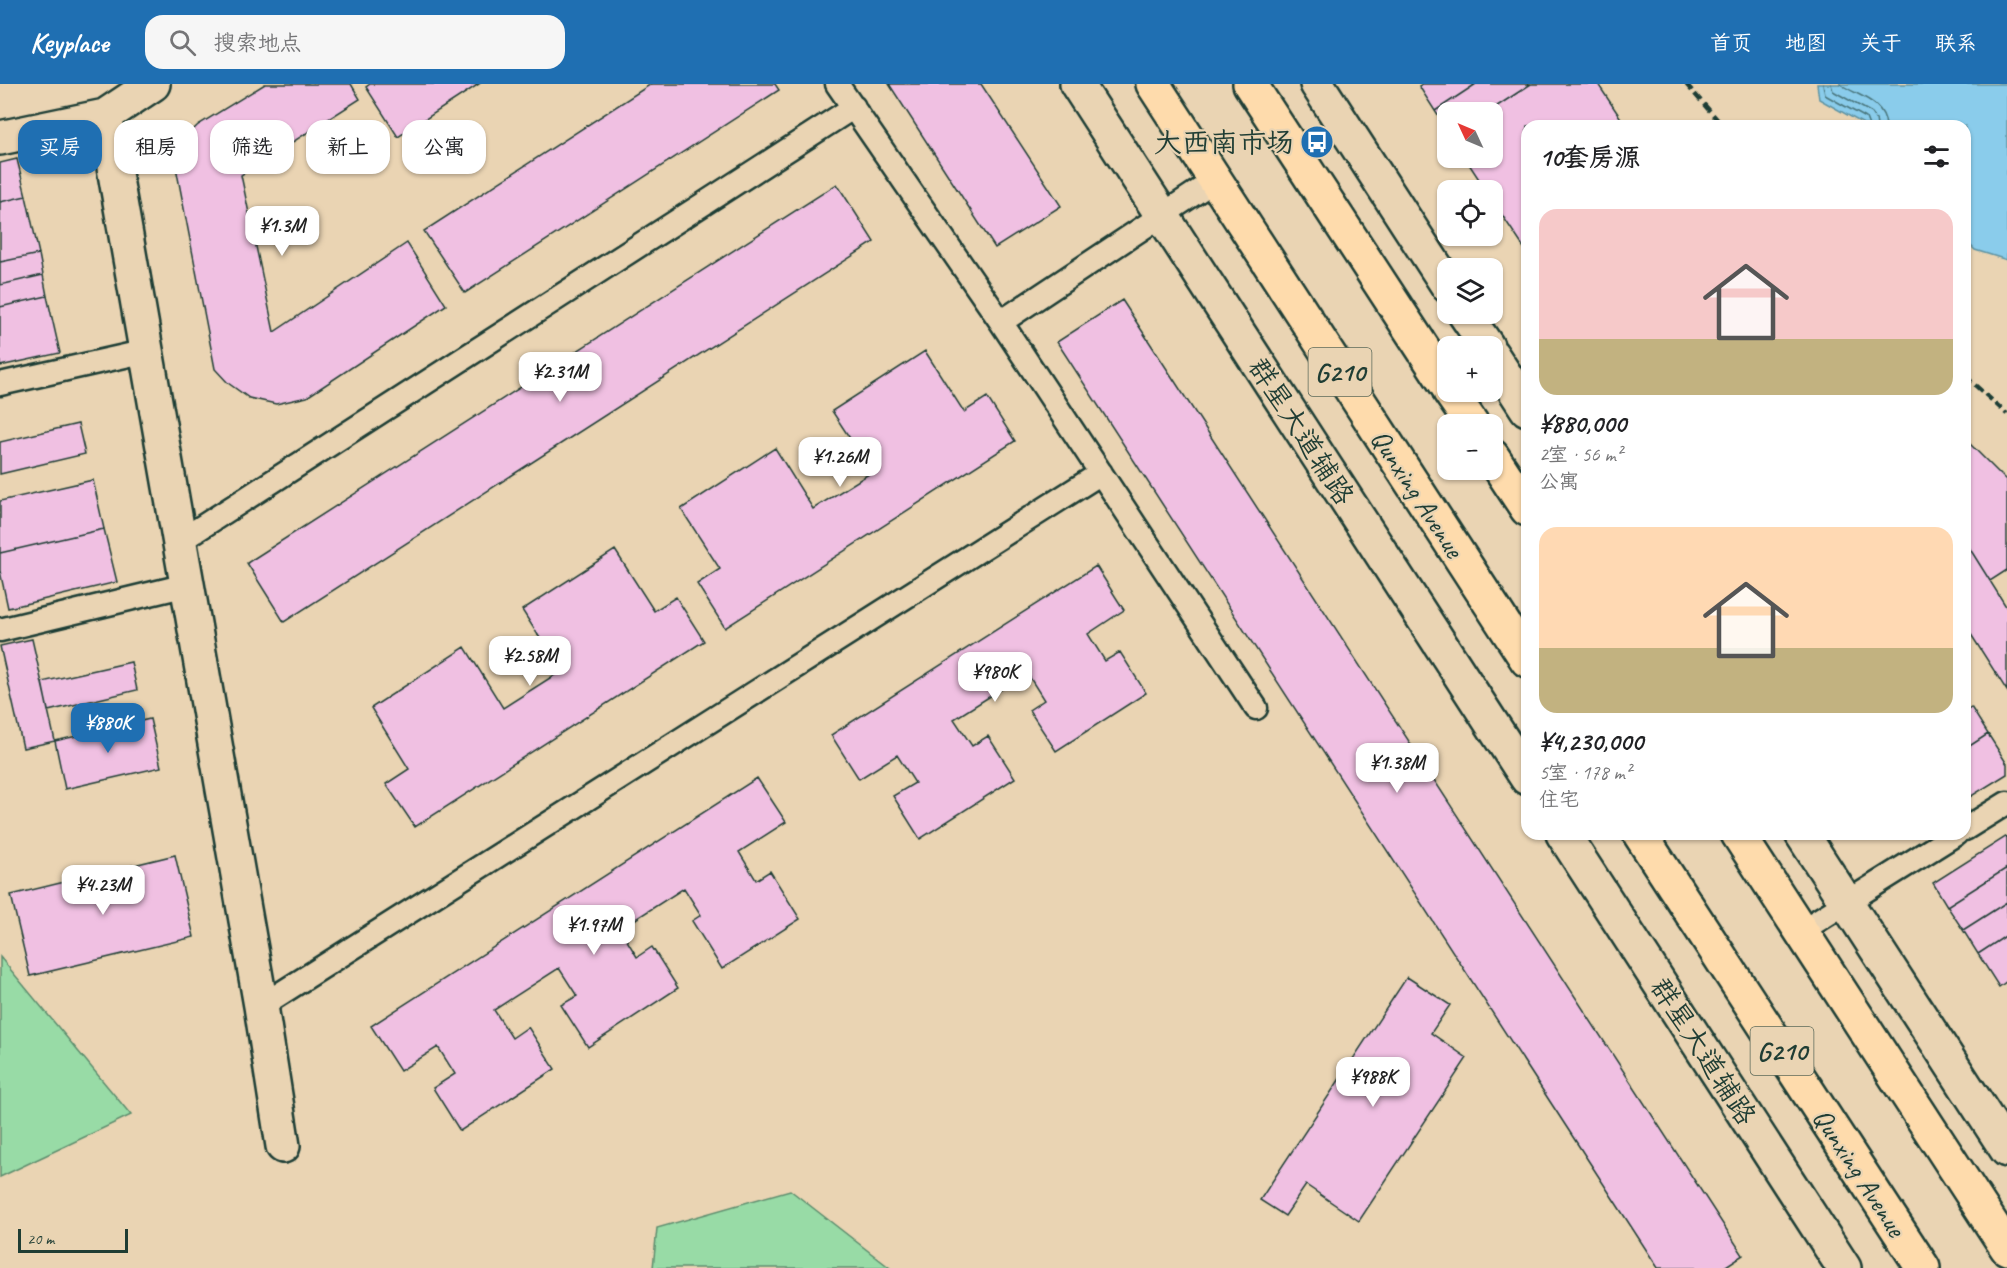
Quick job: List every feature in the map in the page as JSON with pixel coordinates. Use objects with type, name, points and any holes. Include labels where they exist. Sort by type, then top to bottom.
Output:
[{"type":"highway","name":"Qunxing Avenue","points":[[1153,84],[1521,651]]},
{"type":"highway","name":"G210","points":[[1250,84],[1437,367]]},
{"type":"highway","points":[[1503,473],[1521,500]]},
{"type":"highway","name":"Qunxing Avenue","points":[[1645,840],[1923,1268]]},
{"type":"highway","name":"G210","points":[[1742,840],[2007,1248]]},
{"type":"street","points":[[0,138],[105,116],[153,84]]},
{"type":"street","name":"群星大道辅路","points":[[1077,84],[1521,769]]},
{"type":"street","points":[[1317,84],[1437,269]]},
{"type":"street","points":[[105,116],[261,1006],[283,1146]]},
{"type":"street","points":[[1503,373],[1521,400]]},
{"type":"street","name":"群星大道辅路","points":[[1567,840],[1844,1268]]},
{"type":"street","points":[[1806,840],[2007,1150]]},
{"type":"lane","points":[[837,84],[1001,322],[1256,708]]},
{"type":"lane","points":[[180,541],[854,108]]},
{"type":"lane","points":[[1001,322],[1215,180]]},
{"type":"lane","points":[[0,384],[147,351]]},
{"type":"lane","points":[[261,1006],[1101,473]]},
{"type":"lane","points":[[0,630],[187,585]]},
{"type":"lane","points":[[1971,825],[2007,802]]},
{"type":"lane","points":[[1801,931],[1946,840]]},
{"type":"green space","points":[[0,957],[131,1115],[0,1177]]},
{"type":"green space","points":[[790,1190],[890,1268],[653,1268],[657,1228]]},
{"type":"water","points":[[1817,84],[2007,84],[2007,260],[1975,250],[1971,246],[1971,120],[1856,120],[1819,99]]},
{"type":"building","points":[[265,84],[351,84],[360,99],[327,120],[306,120],[306,133],[294,141],[294,120],[210,120],[210,174],[243,174],[274,332],[407,243],[446,305],[307,397],[276,404],[249,398],[228,383],[215,369],[177,174],[198,174],[198,125]]},
{"type":"building","points":[[370,84],[479,84],[424,120],[402,120],[402,134],[398,137],[390,124],[390,120],[387,120],[366,87]]},
{"type":"building","points":[[651,84],[775,84],[779,90],[465,293],[424,231]]},
{"type":"building","points":[[889,84],[981,84],[1061,206],[995,248]]},
{"type":"building","points":[[1422,84],[1476,84],[1449,102],[1437,102],[1435,111],[1419,86]]},
{"type":"building","points":[[1476,84],[1531,84],[1503,102],[1449,102]]},
{"type":"building","points":[[1531,84],[1598,84],[1622,120],[1521,120],[1521,244],[1503,216],[1503,180],[1479,180],[1472,168],[1503,168],[1503,102]]},
{"type":"building","points":[[17,159],[18,174],[21,174],[26,196],[0,202],[0,163]]},
{"type":"building","points":[[837,184],[874,242],[284,622],[247,563]]},
{"type":"building","points":[[26,196],[39,254],[0,262],[0,202]]},
{"type":"building","points":[[39,254],[43,275],[0,285],[0,262]]},
{"type":"building","points":[[43,275],[47,296],[0,307],[0,285]]},
{"type":"building","points":[[47,296],[60,353],[0,366],[0,307]]},
{"type":"building","points":[[1122,300],[1743,1255],[1723,1268],[1658,1268],[1057,342]]},
{"type":"building","points":[[925,351],[964,412],[987,397],[1015,441],[725,628],[697,584],[720,569],[681,509],[775,448],[813,509],[872,472],[832,411]]},
{"type":"building","points":[[78,424],[85,454],[0,474],[0,442]]},
{"type":"building","points":[[1971,445],[2007,481],[2007,570],[1990,581],[1971,551]]},
{"type":"building","points":[[93,480],[104,529],[0,553],[0,501]]},
{"type":"building","points":[[104,529],[117,582],[8,608],[0,571],[0,553]]},
{"type":"building","points":[[615,550],[654,611],[676,597],[704,641],[415,827],[386,784],[409,769],[371,708],[465,647],[503,708],[561,671],[522,610]]},
{"type":"building","points":[[1971,551],[2007,608],[2007,691],[1971,634]]},
{"type":"building","points":[[1096,566],[1124,610],[1088,634],[1105,661],[1120,652],[1146,693],[1056,751],[1029,710],[1044,700],[1027,673],[954,719],[972,746],[988,736],[1015,778],[920,839],[893,796],[915,783],[897,755],[859,779],[831,735]]},
{"type":"building","points":[[32,639],[55,741],[23,748],[0,646]]},
{"type":"building","points":[[131,662],[137,690],[48,711],[42,682]]},
{"type":"building","points":[[1971,707],[1988,734],[1971,745]]},
{"type":"building","points":[[150,719],[161,767],[65,789],[55,741]]},
{"type":"building","points":[[1988,734],[2007,764],[2007,774],[1971,796],[1971,745]]},
{"type":"building","points":[[757,778],[786,822],[739,852],[756,880],[770,871],[800,919],[722,969],[692,921],[701,915],[684,888],[620,929],[637,957],[652,947],[678,988],[588,1047],[561,1005],[577,996],[559,968],[494,1010],[512,1038],[528,1027],[555,1069],[460,1131],[433,1088],[455,1074],[438,1047],[400,1071],[371,1026]]},
{"type":"building","points":[[2007,836],[2007,868],[1947,906],[1933,883]]},
{"type":"building","points":[[175,855],[194,937],[30,976],[11,895]]},
{"type":"building","points":[[2007,868],[2007,902],[1963,930],[1947,906]]},
{"type":"building","points":[[2007,902],[2007,935],[1978,954],[1963,930]]},
{"type":"building","points":[[2007,935],[2007,981],[1999,987],[1978,954]]},
{"type":"building","points":[[1407,977],[1450,1005],[1431,1033],[1467,1058],[1359,1221],[1306,1185],[1285,1216],[1260,1200]]},
{"type":"railway","points":[[1686,84],[1718,120]]},
{"type":"railway","points":[[1971,381],[2007,414]]},
{"type":"place","name":"大西南市场","points":[[1317,142]]}]
